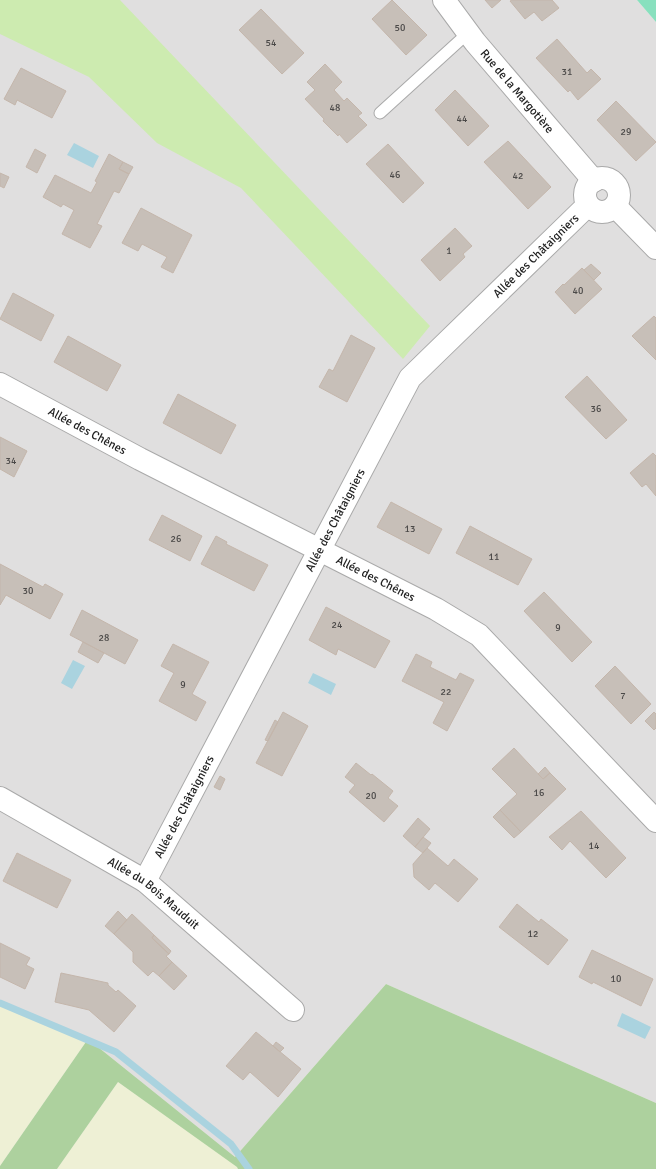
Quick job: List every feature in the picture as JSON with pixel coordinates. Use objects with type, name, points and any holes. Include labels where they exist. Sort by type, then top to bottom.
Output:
[{"type":"street","name":"Rue de la Margotière","points":[[444,0],[468,33],[594,181]]},
{"type":"street","points":[[601,178],[606,179],[616,185],[619,196],[615,206],[611,210],[600,212],[594,211],[588,205],[585,198],[585,192],[587,187],[594,181],[601,178]]},
{"type":"street","name":"Allée des Châtaigniers","points":[[145,881],[410,378],[588,205]]},
{"type":"street","points":[[615,206],[656,248]]},
{"type":"street","name":"Allée des Chênes","points":[[0,384],[140,459],[436,609],[479,635],[656,821]]},
{"type":"street","name":"Allée du Bois Mauduit","points":[[0,798],[145,881],[293,1010]]},
{"type":"lane","points":[[380,113],[468,33]]},
{"type":"shaded area","points":[[0,0],[637,0],[656,22],[656,1103],[386,984],[235,1157],[88,1039],[63,1032],[0,1005]]},
{"type":"green space","points":[[0,0],[120,0],[430,326],[403,359],[241,188],[157,143],[89,77],[0,34]]},
{"type":"green space","points":[[637,0],[656,0],[656,22]]},
{"type":"green space","points":[[386,984],[656,1103],[656,1169],[238,1169],[118,1082],[57,1169],[0,1169],[0,1166],[88,1039],[235,1157]]},
{"type":"green space","points":[[0,1005],[62,1032],[88,1039],[0,1166]]},
{"type":"green space","points":[[118,1082],[238,1167],[238,1169],[57,1169]]},
{"type":"water","points":[[74,143],[99,156],[93,168],[67,155]]},
{"type":"water","points":[[73,660],[85,666],[72,689],[61,683]]},
{"type":"water","points":[[313,673],[336,684],[331,695],[308,683]]},
{"type":"water","points":[[622,1013],[651,1027],[645,1039],[617,1026]]},
{"type":"building","points":[[392,0],[427,35],[406,55],[372,19]]},
{"type":"building","points":[[485,0],[501,0],[492,8]]},
{"type":"building","points":[[552,0],[559,8],[542,21],[534,12],[525,19],[510,1]]},
{"type":"building","points":[[261,9],[304,53],[282,74],[239,30]]},
{"type":"building","points":[[557,39],[587,73],[591,69],[601,79],[578,100],[570,90],[568,92],[536,58]]},
{"type":"building","points":[[325,64],[342,82],[334,90],[344,101],[347,98],[362,113],[358,116],[367,125],[347,143],[339,134],[338,136],[323,121],[324,119],[305,99],[315,90],[307,82]]},
{"type":"building","points":[[21,68],[66,91],[52,118],[17,100],[15,105],[4,99]]},
{"type":"building","points":[[455,90],[489,126],[468,146],[435,110]]},
{"type":"building","points":[[616,101],[656,142],[636,161],[597,120]]},
{"type":"building","points":[[508,141],[551,187],[528,209],[484,162]]},
{"type":"building","points":[[388,144],[424,183],[403,203],[366,164]]},
{"type":"building","points":[[35,149],[46,155],[37,173],[26,167]]},
{"type":"building","points":[[109,154],[123,162],[119,169],[129,174],[119,193],[114,191],[97,224],[102,226],[90,248],[62,234],[74,210],[63,204],[61,207],[43,197],[55,175],[91,193],[97,182],[95,181]]},
{"type":"building","points":[[123,162],[133,167],[129,174],[119,169]]},
{"type":"building","points":[[0,173],[9,177],[4,188],[0,186]]},
{"type":"building","points":[[141,208],[192,235],[173,273],[161,267],[167,257],[142,244],[138,251],[122,243]]},
{"type":"building","points":[[455,228],[472,246],[463,254],[465,257],[440,281],[421,260]]},
{"type":"building","points":[[591,264],[601,273],[594,280],[584,270]]},
{"type":"building","points":[[582,268],[602,289],[575,314],[555,292]]},
{"type":"building","points":[[13,293],[54,315],[41,341],[0,319]]},
{"type":"building","points":[[654,316],[656,318],[656,360],[632,336]]},
{"type":"building","points":[[351,335],[375,348],[347,402],[319,387],[329,369],[333,371]]},
{"type":"building","points":[[68,336],[121,365],[107,391],[54,362]]},
{"type":"building","points":[[587,376],[627,420],[606,439],[565,397]]},
{"type":"building","points":[[178,394],[236,425],[221,454],[163,423]]},
{"type":"building","points":[[0,437],[27,451],[14,477],[0,469]]},
{"type":"building","points":[[653,453],[656,456],[656,496],[646,484],[642,487],[630,473]]},
{"type":"building","points":[[391,502],[442,529],[429,554],[377,527]]},
{"type":"building","points":[[162,515],[202,536],[190,561],[149,540]]},
{"type":"building","points":[[470,526],[532,559],[518,585],[456,553]]},
{"type":"building","points":[[216,536],[227,542],[226,544],[268,565],[254,591],[201,564]]},
{"type":"building","points":[[0,564],[43,587],[45,584],[63,594],[50,619],[6,595],[0,605]]},
{"type":"building","points":[[544,592],[592,642],[572,662],[524,611]]},
{"type":"building","points":[[326,607],[390,641],[375,668],[338,649],[336,655],[309,640]]},
{"type":"building","points":[[82,610],[138,640],[125,664],[70,635]]},
{"type":"building","points":[[83,642],[104,653],[98,663],[78,652]]},
{"type":"building","points":[[173,644],[209,662],[192,694],[206,702],[196,721],[159,701],[174,673],[161,666]]},
{"type":"building","points":[[416,654],[432,662],[430,667],[456,680],[460,673],[474,680],[447,731],[433,723],[444,702],[402,681]]},
{"type":"building","points":[[615,666],[651,704],[631,724],[595,686]]},
{"type":"building","points":[[283,712],[308,726],[282,776],[256,763]]},
{"type":"building","points":[[654,712],[656,714],[656,728],[654,730],[645,721]]},
{"type":"building","points":[[275,720],[278,722],[268,741],[265,740]]},
{"type":"building","points":[[514,748],[543,779],[550,773],[566,789],[521,832],[500,810],[517,794],[492,769]]},
{"type":"building","points":[[356,763],[393,791],[388,798],[398,806],[384,822],[349,792],[355,785],[345,777]]},
{"type":"building","points":[[545,767],[550,773],[543,779],[538,774]]},
{"type":"building","points":[[220,776],[225,779],[220,790],[214,787]]},
{"type":"building","points":[[500,810],[521,832],[514,838],[493,817]]},
{"type":"building","points":[[581,811],[626,858],[606,878],[570,841],[562,850],[549,837]]},
{"type":"building","points":[[418,818],[430,829],[415,847],[403,836]]},
{"type":"building","points":[[423,837],[431,843],[423,853],[415,847]]},
{"type":"building","points":[[427,848],[448,866],[454,859],[478,879],[458,902],[435,883],[429,890],[414,877],[413,864]]},
{"type":"building","points":[[17,853],[71,880],[57,908],[3,881]]},
{"type":"building","points":[[517,904],[539,922],[541,919],[568,940],[548,965],[499,927]]},
{"type":"building","points":[[118,911],[127,920],[114,934],[105,926]]},
{"type":"building","points":[[132,914],[154,935],[152,938],[169,954],[166,956],[172,962],[159,976],[153,971],[148,976],[133,962],[133,952],[114,934]]},
{"type":"building","points":[[154,935],[171,951],[169,954],[152,938]]},
{"type":"building","points":[[0,943],[30,958],[26,965],[34,969],[25,989],[0,977]]},
{"type":"building","points":[[592,950],[653,979],[641,1006],[593,982],[592,984],[579,977]]},
{"type":"building","points":[[172,962],[187,976],[174,990],[159,976]]},
{"type":"building","points":[[61,973],[108,983],[108,985],[116,992],[118,990],[136,1006],[114,1032],[89,1010],[55,1002]]},
{"type":"building","points":[[256,1032],[301,1069],[278,1097],[250,1072],[243,1080],[226,1066]]},
{"type":"building","points":[[276,1042],[284,1048],[280,1052],[273,1046]]},
{"type":"waterway","points":[[0,1003],[116,1052],[231,1144],[249,1169]]}]
